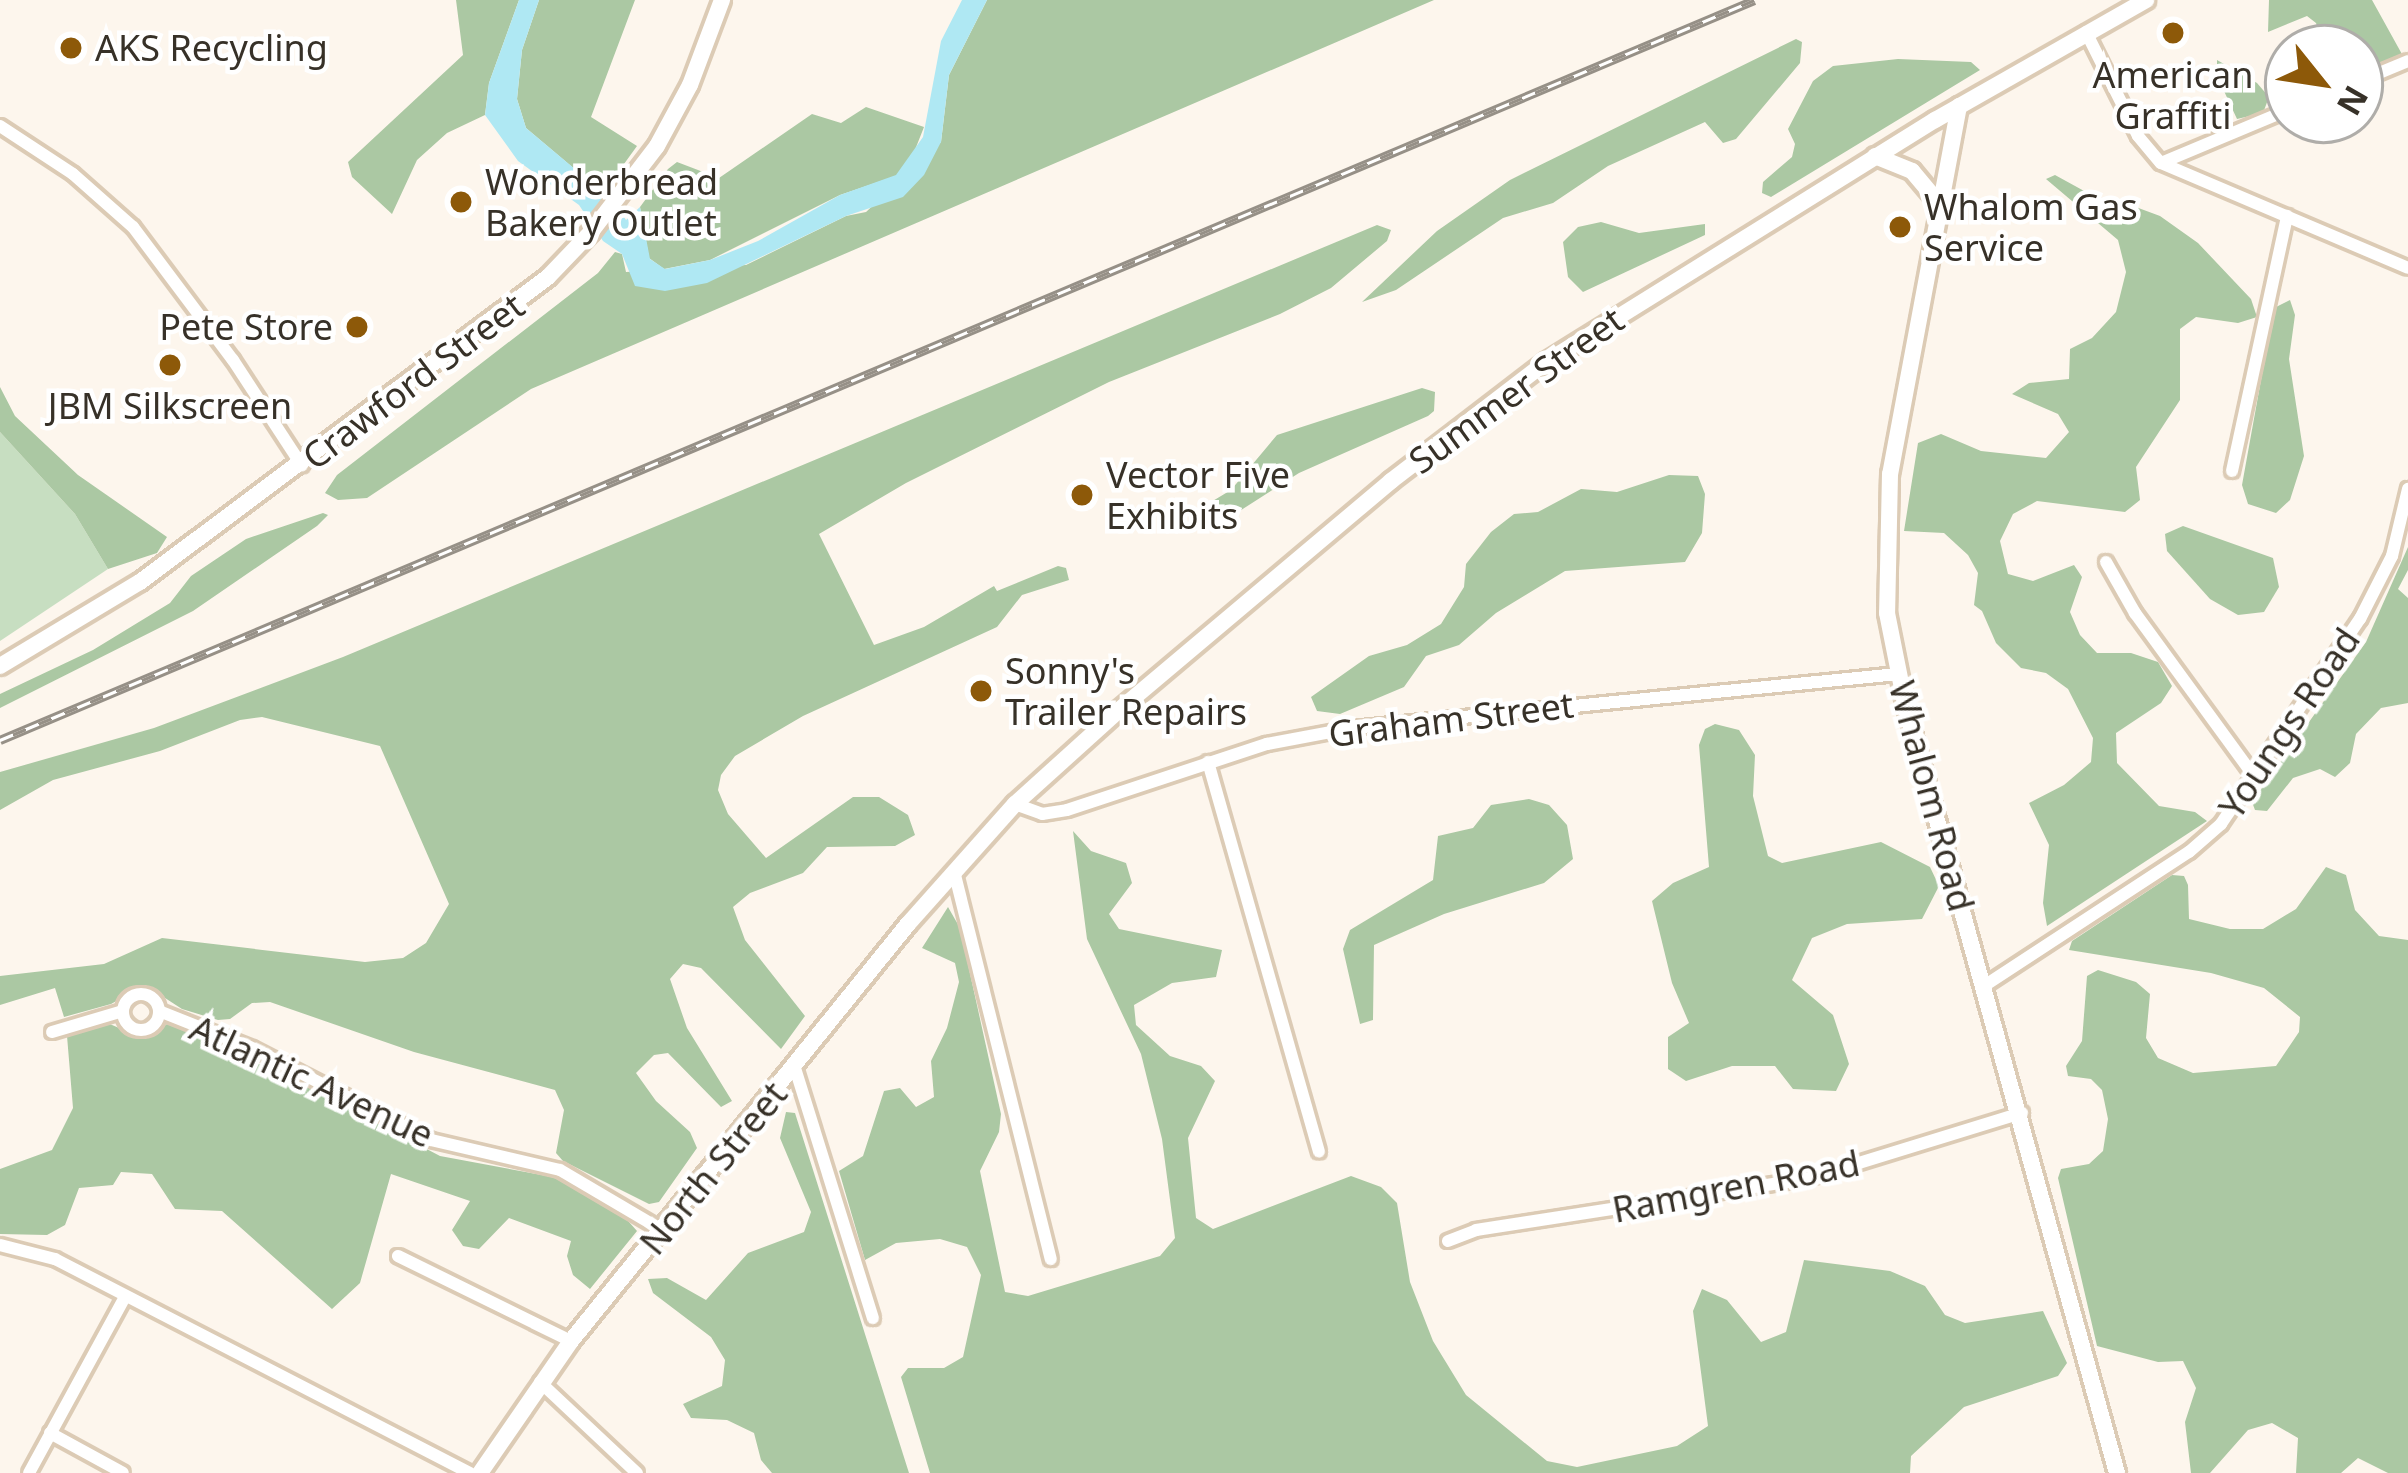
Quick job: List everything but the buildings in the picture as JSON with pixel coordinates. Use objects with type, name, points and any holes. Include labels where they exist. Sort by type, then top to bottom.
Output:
[{"type":"main road","name":"Crawford Street","points":[[0,667],[140,582],[503,316],[591,232],[623,193],[690,85],[722,0]]},
{"type":"main road","name":"Summer Street","points":[[953,870],[1016,804],[1247,600],[1478,412],[1585,335],[1875,156],[2146,0]]},
{"type":"main road","name":"Whalom Road","points":[[1959,106],[1888,496],[1886,596],[1898,674],[2117,1473]]},
{"type":"main road","points":[[1875,156],[1912,171],[1938,202]]},
{"type":"main road","name":"North Street","points":[[480,1473],[571,1341],[953,870]]},
{"type":"street","points":[[2086,32],[2138,136],[2161,164],[2408,268]]},
{"type":"street","points":[[2161,164],[2264,120]]},
{"type":"street","points":[[0,126],[73,174],[124,218],[233,360],[302,466]]},
{"type":"street","points":[[2232,471],[2287,216]]},
{"type":"street","name":"Youngs Road","points":[[1984,986],[2189,852],[2221,824],[2255,779],[2379,584],[2396,545],[2408,489]]},
{"type":"street","points":[[2106,562],[2135,613],[2255,779]]},
{"type":"street","name":"Graham Street","points":[[1016,804],[1042,814],[1067,811],[1208,762],[1352,728],[1898,674]]},
{"type":"street","points":[[1208,762],[1319,1151]]},
{"type":"street","points":[[953,870],[1051,1259]]},
{"type":"street","name":"Atlantic Avenue","points":[[160,1012],[152,1026],[141,1030],[130,1026],[123,1012],[127,1001],[141,993],[152,997],[160,1012],[252,1048],[431,1141],[560,1170],[662,1230]]},
{"type":"street","name":"Atlantic Avenue","points":[[52,1032],[123,1012]]},
{"type":"street","points":[[795,1068],[873,1318]]},
{"type":"street","name":"Ramgren Road","points":[[1448,1241],[1476,1229],[1807,1179],[2022,1113]]},
{"type":"street","points":[[0,1245],[47,1256],[470,1473]]},
{"type":"street","points":[[398,1256],[571,1341]]},
{"type":"street","points":[[28,1473],[125,1297]]},
{"type":"street","points":[[540,1382],[637,1473]]},
{"type":"street","points":[[50,1433],[123,1473]]},
{"type":"green space","points":[[456,0],[519,0],[489,83],[485,115],[447,133],[417,160],[392,214],[352,177],[348,162],[463,55]]},
{"type":"green space","points":[[539,0],[635,0],[591,117],[637,146],[603,193],[526,128],[517,99],[522,50]]},
{"type":"green space","points":[[987,0],[1434,0],[531,389],[367,498],[338,500],[325,493],[337,475],[598,273],[615,252],[622,254],[626,272],[746,265],[846,216],[866,212],[941,142],[949,75]]},
{"type":"green space","points":[[2269,0],[2372,0],[2403,56],[2384,64],[2384,24],[2316,24],[2307,16],[2288,24],[2268,24]]},
{"type":"green space","points":[[1796,39],[1802,42],[1800,63],[1736,139],[1723,143],[1705,122],[1608,166],[1553,203],[1503,218],[1396,290],[1362,302],[1437,231],[1510,180]]},
{"type":"green space","points":[[1898,59],[1971,62],[1980,70],[1771,197],[1762,193],[1763,182],[1792,157],[1795,144],[1788,129],[1813,81],[1833,66]]},
{"type":"green space","points":[[2217,60],[2257,83],[2264,91],[2263,113],[2237,119],[2217,76]]},
{"type":"green space","points":[[866,107],[924,127],[913,155],[896,176],[840,195],[710,260],[664,269],[649,258],[640,207],[677,162],[719,178],[812,114],[841,123]]},
{"type":"green space","points":[[2055,175],[2106,203],[2125,203],[2160,216],[2198,243],[2251,299],[2257,317],[2238,323],[2196,317],[2180,329],[2180,400],[2136,467],[2140,500],[2125,512],[2037,501],[2013,514],[2000,541],[2008,574],[2033,581],[2074,565],[2082,577],[2070,612],[2080,635],[2097,653],[2131,653],[2158,662],[2172,686],[2161,703],[2116,733],[2117,763],[2159,806],[2195,812],[2207,821],[2047,926],[2043,903],[2049,845],[2029,803],[2064,785],[2091,762],[2093,738],[2068,689],[2046,673],[2021,668],[1996,643],[1982,611],[1974,605],[1978,573],[1968,555],[1944,533],[1904,531],[1918,443],[1941,434],[1981,451],[2046,458],[2069,432],[2058,414],[2012,394],[2029,383],[2069,379],[2070,349],[2092,338],[2116,312],[2126,272],[2118,240],[2046,179]]},
{"type":"green space","points":[[1601,222],[1639,233],[1705,224],[1705,235],[1583,292],[1568,277],[1563,242],[1578,227]]},
{"type":"green space","points":[[1377,225],[1391,230],[1387,241],[1331,288],[1280,314],[1109,382],[906,483],[819,534],[874,645],[924,627],[994,586],[997,591],[1058,566],[1066,568],[1069,580],[1022,595],[997,627],[803,716],[735,756],[721,775],[718,790],[728,814],[766,858],[853,797],[879,797],[908,815],[915,835],[895,846],[827,847],[803,873],[750,893],[733,907],[745,940],[805,1016],[781,1049],[701,968],[683,964],[670,979],[687,1028],[732,1101],[721,1107],[668,1053],[654,1055],[636,1073],[656,1101],[690,1132],[697,1148],[659,1202],[649,1204],[563,1161],[556,1153],[564,1110],[555,1090],[414,1052],[270,1002],[252,1003],[230,1019],[218,1020],[182,1009],[145,985],[111,1004],[64,1017],[55,988],[0,1005],[0,976],[104,964],[162,938],[365,962],[403,958],[426,943],[449,904],[380,746],[262,717],[240,720],[160,751],[53,780],[0,810],[0,772],[154,728],[343,657]]},
{"type":"green space","points":[[2290,300],[2295,315],[2289,359],[2304,456],[2290,500],[2276,513],[2248,504],[2242,485],[2274,308]]},
{"type":"green space","points":[[0,387],[15,416],[78,475],[167,537],[157,553],[108,569],[75,514],[0,432]]},
{"type":"green space","points":[[1422,388],[1435,392],[1434,411],[1428,416],[1299,473],[1224,521],[1208,513],[1211,502],[1231,490],[1277,435]]},
{"type":"green space","points":[[0,432],[75,514],[108,569],[0,641]]},
{"type":"green space","points":[[1669,475],[1698,476],[1705,494],[1702,533],[1685,562],[1565,571],[1496,613],[1459,645],[1426,656],[1404,687],[1340,714],[1317,711],[1311,697],[1369,656],[1407,645],[1441,624],[1464,587],[1466,564],[1491,532],[1514,514],[1538,512],[1581,489],[1617,492]]},
{"type":"green space","points":[[328,515],[317,526],[193,611],[0,708],[0,694],[93,650],[170,603],[191,576],[246,539]]},
{"type":"green space","points":[[2183,526],[2273,558],[2279,587],[2264,612],[2238,615],[2210,599],[2167,551],[2165,534]]},
{"type":"green space","points":[[2408,547],[2408,570],[2398,589],[2408,598],[2408,703],[2381,708],[2356,734],[2350,763],[2335,777],[2320,769],[2293,778],[2267,811],[2255,810],[2252,802],[2366,642]]},
{"type":"green space","points":[[1715,724],[1739,730],[1755,755],[1753,796],[1768,856],[1782,863],[1881,842],[1930,867],[1939,886],[1922,919],[1847,924],[1812,938],[1792,980],[1833,1015],[1849,1064],[1836,1091],[1793,1089],[1775,1066],[1732,1066],[1686,1081],[1668,1069],[1668,1037],[1689,1023],[1672,983],[1652,901],[1673,883],[1709,867],[1699,745],[1705,729]]},
{"type":"green space","points":[[1529,799],[1549,805],[1567,825],[1573,859],[1544,883],[1444,914],[1374,945],[1373,1020],[1360,1024],[1343,949],[1350,930],[1433,880],[1438,836],[1473,828],[1491,805]]},
{"type":"green space","points":[[1073,831],[1091,851],[1126,863],[1132,883],[1109,914],[1119,929],[1222,950],[1216,977],[1172,983],[1134,1005],[1136,1025],[1170,1056],[1201,1066],[1215,1081],[1188,1138],[1196,1218],[1213,1229],[1351,1176],[1381,1187],[1397,1203],[1410,1282],[1433,1341],[1466,1395],[1547,1461],[1577,1467],[1677,1446],[1708,1426],[1693,1311],[1702,1289],[1727,1300],[1761,1342],[1786,1332],[1804,1260],[1890,1271],[1925,1286],[1945,1315],[1965,1323],[2043,1311],[2067,1363],[2058,1376],[1964,1407],[1911,1456],[1910,1473],[930,1473],[901,1377],[908,1368],[944,1368],[963,1357],[981,1275],[967,1247],[940,1239],[896,1243],[865,1260],[839,1171],[863,1156],[884,1091],[900,1088],[916,1107],[934,1097],[931,1061],[947,1028],[959,982],[955,963],[922,948],[948,907],[960,928],[1001,1114],[999,1132],[980,1171],[1005,1292],[1028,1296],[1160,1256],[1175,1238],[1162,1139],[1141,1054],[1087,939]]},
{"type":"green space","points":[[2326,867],[2346,875],[2355,910],[2379,936],[2408,940],[2408,1473],[2388,1473],[2358,1458],[2341,1473],[2296,1473],[2298,1438],[2272,1423],[2248,1430],[2210,1473],[2191,1473],[2185,1422],[2196,1388],[2183,1361],[2158,1362],[2097,1346],[2058,1178],[2061,1169],[2089,1164],[2103,1151],[2108,1119],[2102,1090],[2091,1079],[2068,1076],[2066,1066],[2082,1041],[2087,976],[2098,970],[2136,982],[2150,994],[2146,1038],[2158,1058],[2193,1073],[2276,1066],[2299,1032],[2300,1017],[2264,988],[2211,973],[2069,950],[2072,941],[2172,875],[2184,876],[2188,885],[2189,919],[2230,929],[2263,929],[2296,909]]},
{"type":"green space","points":[[105,1022],[145,1039],[173,1025],[295,1080],[440,1156],[558,1178],[621,1213],[637,1231],[590,1289],[573,1275],[567,1256],[571,1241],[509,1218],[479,1249],[463,1246],[452,1230],[470,1201],[391,1174],[360,1283],[332,1309],[222,1211],[175,1209],[152,1174],[121,1172],[113,1185],[79,1188],[65,1225],[47,1235],[0,1234],[0,1169],[52,1150],[73,1108],[67,1036]]},
{"type":"green space","points":[[786,1112],[795,1113],[909,1473],[772,1473],[761,1460],[754,1433],[727,1420],[691,1418],[683,1404],[722,1386],[725,1360],[711,1337],[653,1293],[648,1279],[667,1278],[706,1300],[748,1253],[804,1232],[811,1212],[780,1138]]},
{"type":"water","points":[[519,0],[539,0],[522,50],[517,99],[526,128],[613,201],[626,220],[640,207],[650,259],[665,269],[710,260],[758,241],[840,195],[896,175],[923,137],[941,41],[962,0],[987,0],[949,75],[941,142],[924,175],[903,197],[846,216],[707,283],[665,291],[635,286],[622,254],[603,241],[579,205],[518,161],[485,115],[489,83]]},
{"type":"railway","points":[[0,740],[1754,0]]},
{"type":"place","name":"American Graffiti","points":[[2173,33]]},
{"type":"place","name":"AKS Recycling","points":[[71,48]]},
{"type":"place","name":"Wonderbread Bakery Outlet","points":[[461,202]]},
{"type":"place","name":"Whalom Gas Service","points":[[1900,227]]},
{"type":"place","name":"Pete Store","points":[[357,327]]},
{"type":"place","name":"JBM Silkscreen","points":[[170,365]]},
{"type":"place","name":"Vector Five Exhibits","points":[[1082,495]]},
{"type":"place","name":"Sonny's Trailer Repairs","points":[[981,691]]}]
